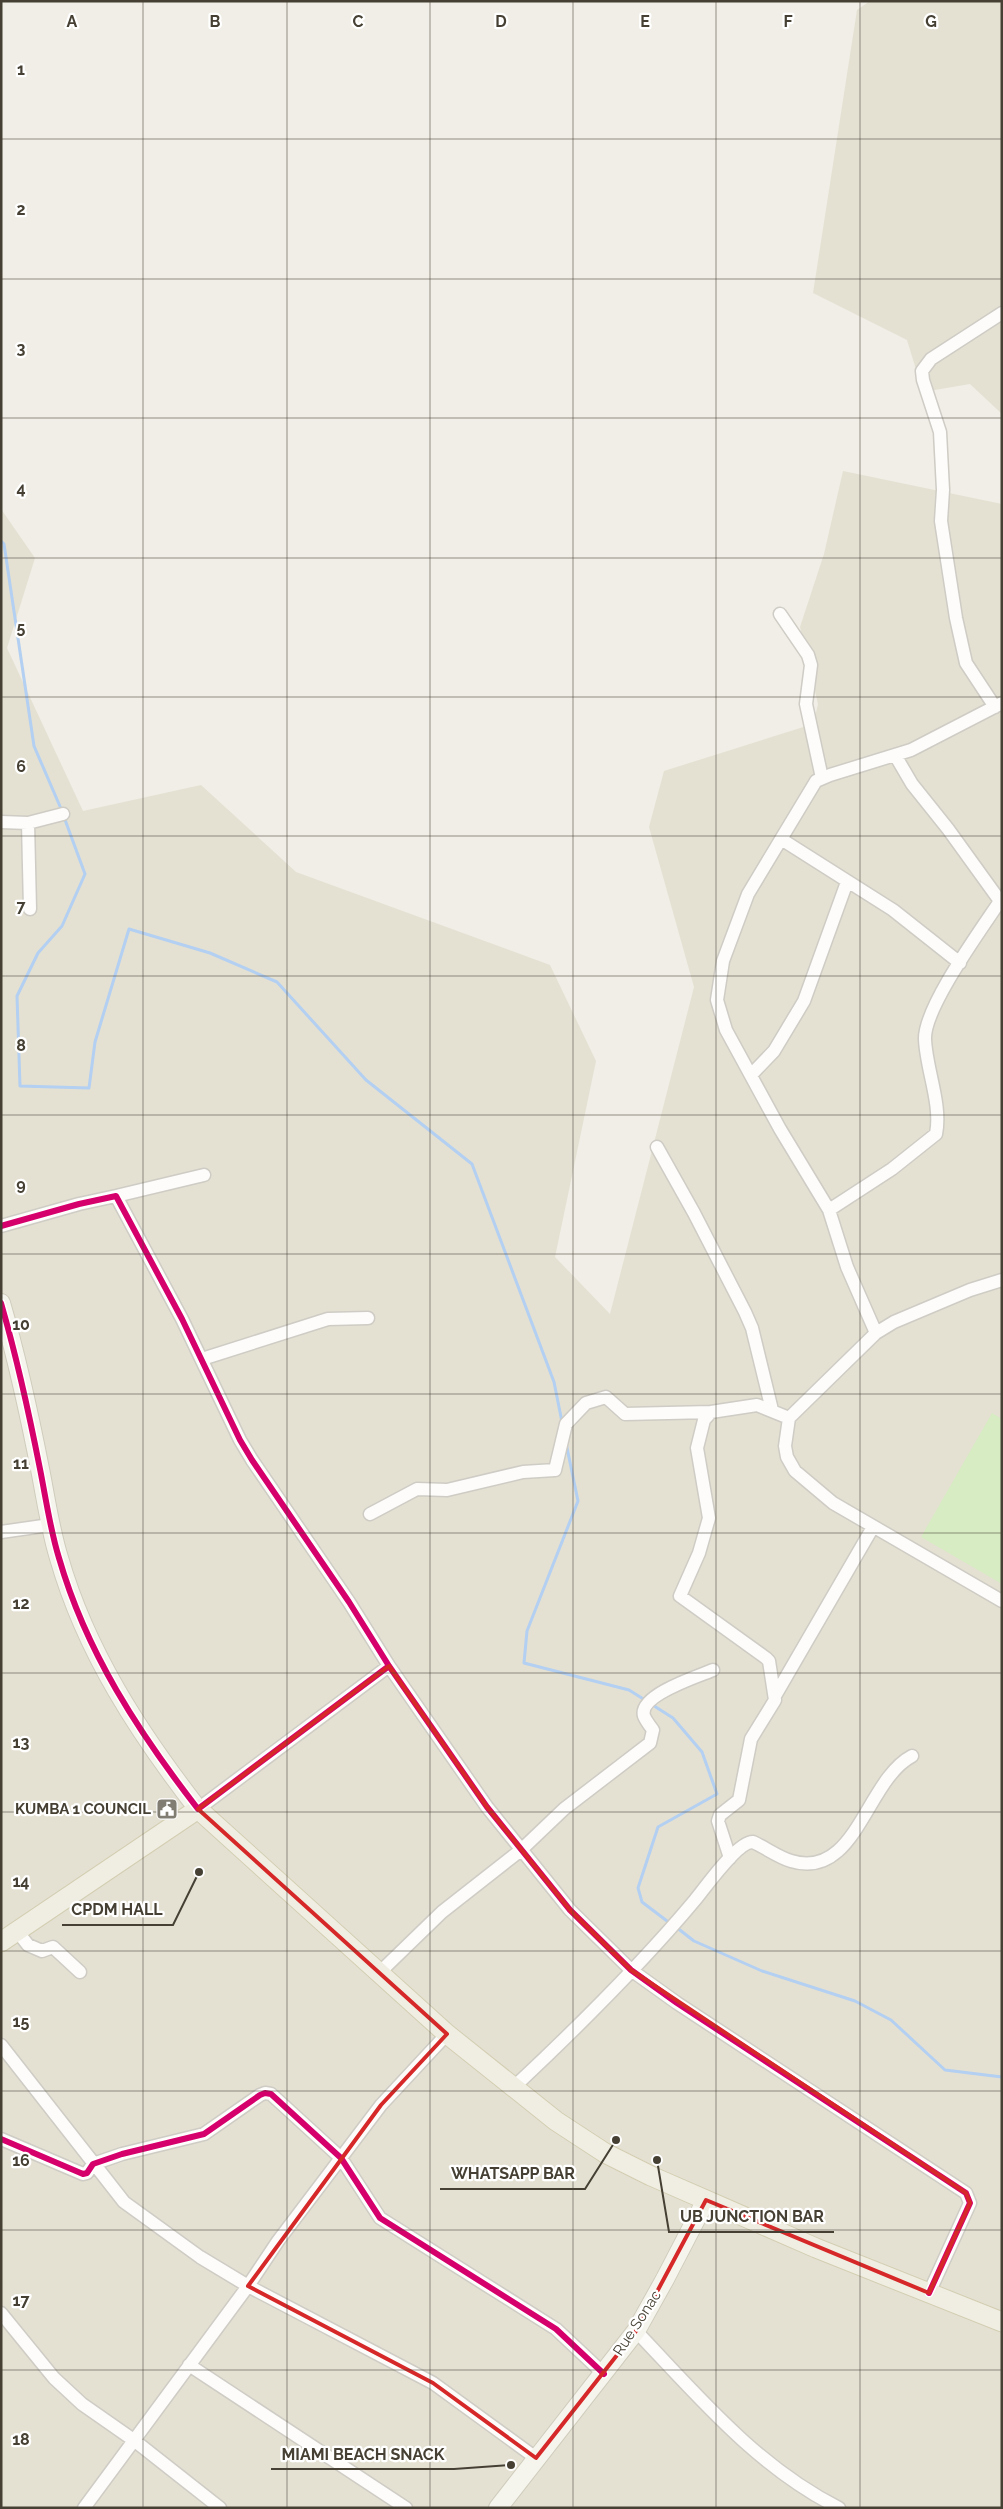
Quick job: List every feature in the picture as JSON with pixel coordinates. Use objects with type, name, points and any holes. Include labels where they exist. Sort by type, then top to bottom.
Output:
[{"type":"main road","points":[[9,1936],[198,1809],[447,2034],[556,2121],[606,2153],[706,2200],[816,2248],[1002,2322]]},
{"type":"street","points":[[876,1333],[847,1267],[829,1210],[780,1129],[720,1017],[717,987],[730,939],[748,894],[811,788],[822,778],[895,755],[999,705],[966,662],[956,618],[941,521],[943,490],[940,432],[923,380],[922,370],[931,359],[1002,313]]},
{"type":"street","points":[[780,614],[808,655],[811,665],[806,704],[822,778]]},
{"type":"street","points":[[829,1210],[892,1169],[936,1134],[935,1103],[925,1034],[944,986],[1001,899],[912,784],[895,755]]},
{"type":"street","points":[[1,822],[28,823],[63,814]]},
{"type":"street","points":[[28,823],[30,909]]},
{"type":"street","points":[[780,839],[893,910],[960,963]]},
{"type":"street","points":[[751,1075],[774,1051],[804,1001],[847,882]]},
{"type":"street","points":[[657,1147],[694,1212],[745,1312],[772,1410]]},
{"type":"street","points":[[1,1226],[79,1204],[204,1175]]},
{"type":"street","points":[[116,1196],[202,1359],[252,1460],[487,1807],[570,1910],[630,1970],[966,2193],[970,2203],[929,2293]]},
{"type":"street","points":[[1002,1280],[970,1290],[894,1322],[876,1333],[789,1418],[785,1446],[787,1457],[795,1471],[833,1503],[1002,1601]]},
{"type":"street","points":[[1,1303],[18,1365],[50,1525],[73,1600],[98,1657],[118,1696],[162,1763],[198,1809],[390,1666]]},
{"type":"street","points":[[202,1359],[328,1319],[368,1318]]},
{"type":"street","points":[[370,1514],[418,1489],[447,1490],[523,1472],[555,1470],[566,1424],[586,1403],[606,1397],[625,1414],[711,1412],[746,1405],[757,1405],[789,1418]]},
{"type":"street","points":[[711,1412],[704,1420],[697,1454],[709,1518],[699,1553],[680,1596],[769,1661],[775,1696],[774,1703],[751,1739],[739,1800],[720,1815],[718,1821],[730,1858]]},
{"type":"street","points":[[1,1532],[50,1525]]},
{"type":"street","points":[[775,1696],[873,1527]]},
{"type":"street","points":[[379,1973],[442,1912],[521,1850],[564,1809],[650,1743],[652,1730],[644,1716],[644,1710],[656,1697],[669,1688],[713,1670]]},
{"type":"street","points":[[514,2087],[582,2024],[683,1915],[730,1858],[750,1842],[791,1860],[816,1864],[827,1860],[848,1841],[892,1770],[912,1756]]},
{"type":"street","points":[[9,1936],[42,1951],[53,1947],[80,1972]]},
{"type":"street","points":[[84,2508],[135,2441],[278,2242],[381,2105],[447,2034]]},
{"type":"street","points":[[1,2045],[124,2202],[200,2257],[248,2286],[433,2383],[536,2458]]},
{"type":"street","points":[[1,2139],[81,2174],[87,2173],[93,2164],[122,2154],[204,2134],[265,2092],[277,2099],[341,2158],[380,2218],[556,2329],[604,2374]]},
{"type":"street","name":"Rue Sonac","points":[[498,2508],[636,2331],[706,2200]]},
{"type":"street","points":[[1,2313],[61,2384],[82,2404],[135,2441],[220,2508]]},
{"type":"street","points":[[636,2331],[728,2428],[815,2503],[839,2508]]},
{"type":"street","points":[[189,2365],[406,2508]]},
{"type":"highlighted area","points":[[389,1666],[487,1807],[570,1910],[631,1970],[966,2193],[970,2203],[929,2293],[706,2200],[636,2331],[536,2458],[433,2383],[248,2286],[381,2105],[447,2034],[198,1809]]},
{"type":"shaded area","points":[[870,1],[1002,1],[1002,414],[970,384],[923,392],[907,340],[813,293],[857,10]]},
{"type":"shaded area","points":[[843,471],[1002,504],[1002,2508],[1,2508],[1,509],[35,558],[7,648],[83,811],[201,785],[296,872],[550,965],[596,1061],[555,1257],[610,1314],[694,987],[649,827],[664,771],[813,724],[818,704],[800,627],[824,554]]},
{"type":"green space","points":[[992,1413],[1002,1419],[1002,1584],[921,1537]]},
{"type":"waterway","points":[[1,541],[4,544],[34,746],[62,811]]},
{"type":"waterway","points":[[64,817],[85,874],[62,926],[38,953],[17,996],[20,1086],[89,1088],[95,1042],[129,929],[210,953],[277,982],[366,1080],[472,1164],[554,1382],[562,1422]]},
{"type":"waterway","points":[[566,1443],[578,1501],[527,1631],[524,1663],[629,1690],[645,1700]]},
{"type":"waterway","points":[[651,1704],[673,1718],[702,1752],[717,1794],[658,1827],[638,1888],[642,1902],[671,1924]]},
{"type":"waterway","points":[[676,1927],[694,1941],[762,1971],[855,2001],[891,2020],[945,2070],[1002,2077]]},
{"type":"cycle path","points":[[1,1226],[79,1204],[116,1196],[182,1319],[240,1440],[252,1460],[349,1602],[389,1666],[487,1807],[570,1910],[631,1970],[677,2003],[966,2193],[970,2203],[929,2293]]},
{"type":"cycle path","points":[[1,1303],[27,1406],[53,1536],[70,1593],[99,1659],[116,1690],[155,1751],[198,1809],[389,1666]]},
{"type":"cycle path","points":[[1,2139],[83,2174],[87,2173],[93,2164],[122,2154],[204,2134],[260,2095],[265,2093],[271,2094],[341,2158],[380,2218],[556,2329],[604,2374]]},
{"type":"place","name":"KUMBA 1 COUNCIL","points":[[167,1809]]},
{"type":"place","name":"CPDM HALL","points":[[199,1872]]},
{"type":"place","name":"WHATSAPP BAR","points":[[616,2140]]},
{"type":"place","name":"UB JUNCTION BAR","points":[[657,2160]]},
{"type":"place","name":"MIAMI BEACH SNACK","points":[[511,2465]]}]
